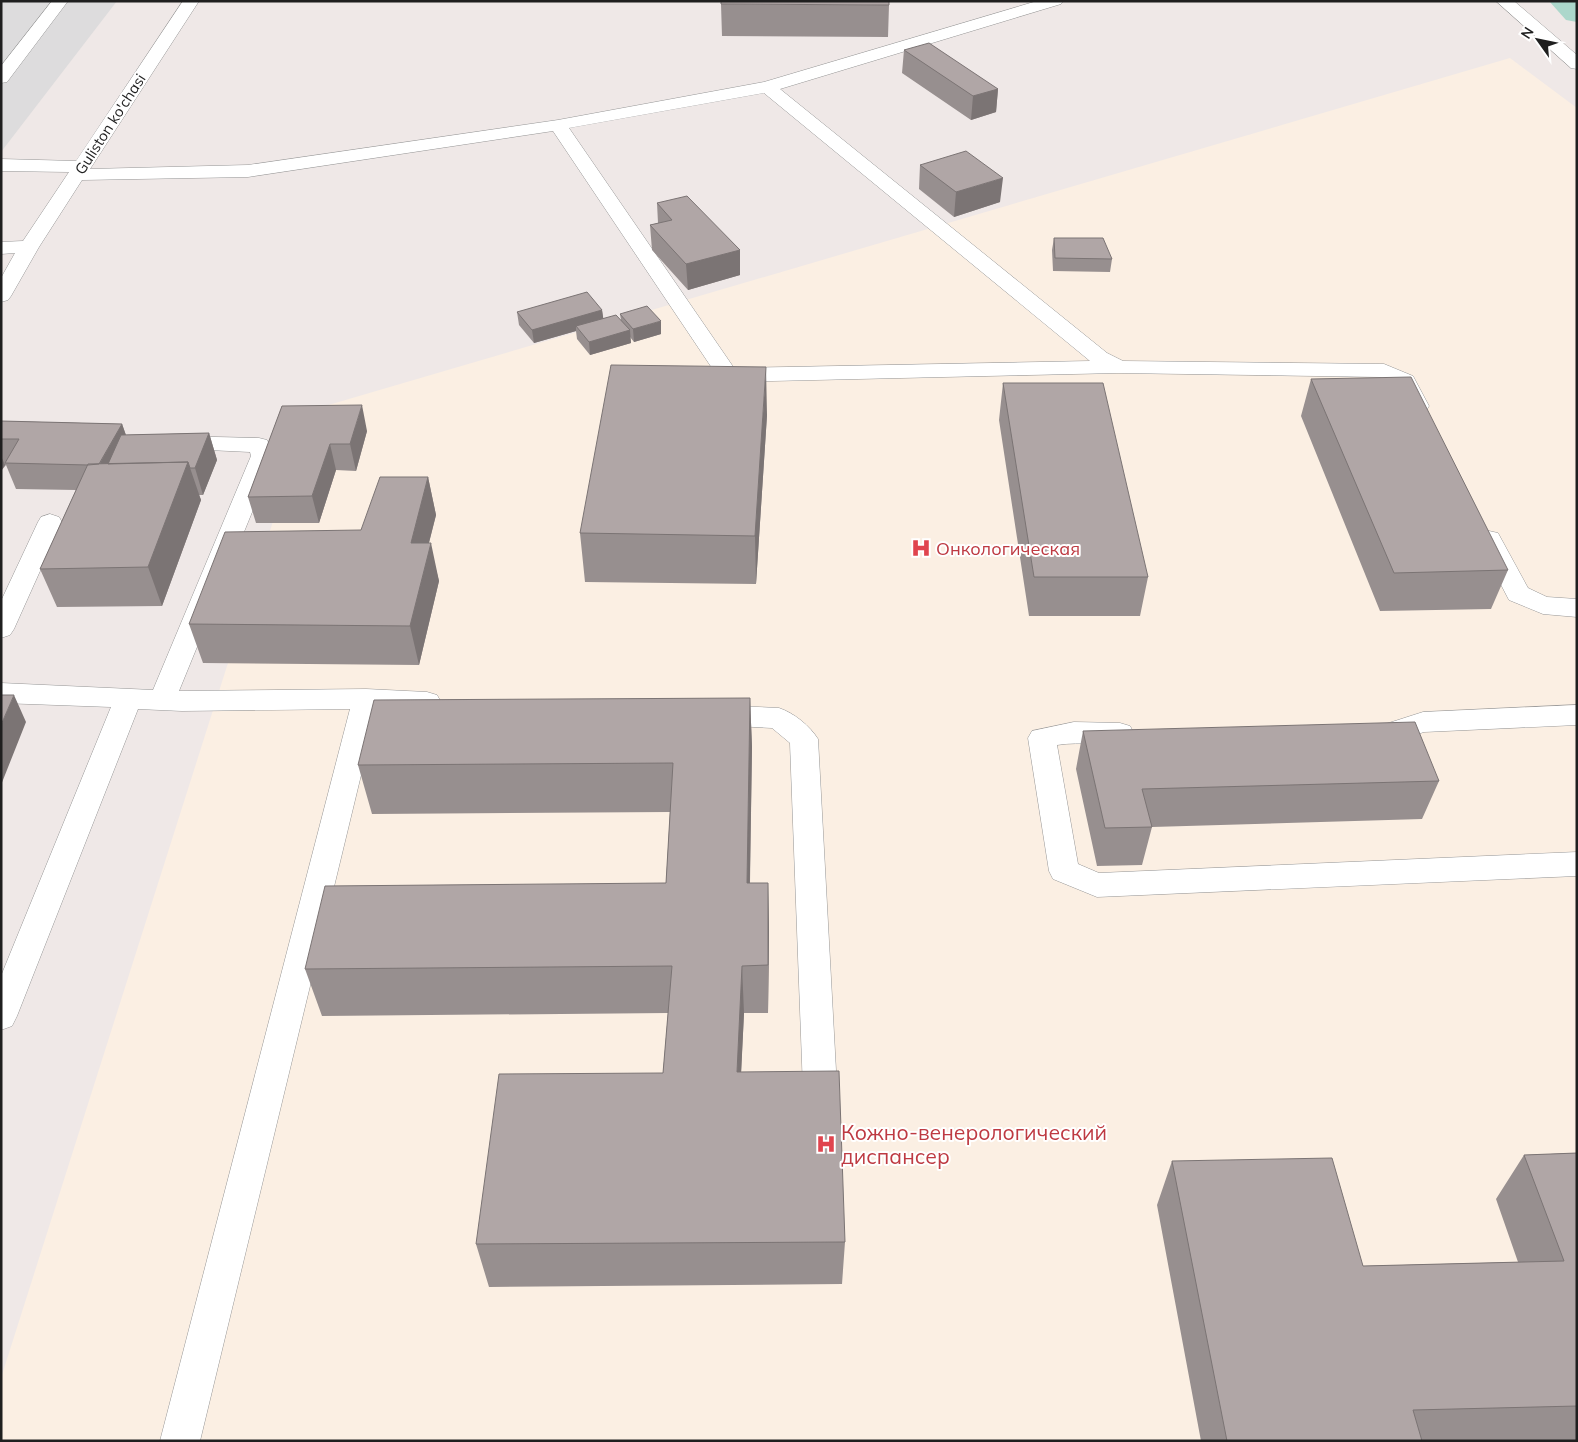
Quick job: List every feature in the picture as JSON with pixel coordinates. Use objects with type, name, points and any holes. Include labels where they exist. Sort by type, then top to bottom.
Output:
[{"type":"street","points":[[1,78],[60,1]]},
{"type":"street","name":"Guliston ko'chasi","points":[[1,296],[29,247],[191,1]]},
{"type":"street","points":[[1,165],[79,171],[248,171],[558,125],[767,88],[1055,1]]},
{"type":"street","points":[[1504,1],[1577,64]]},
{"type":"street","points":[[767,88],[1099,358],[1120,367]]},
{"type":"street","points":[[558,125],[728,375],[1120,367],[1384,370],[1405,381],[1427,424]]},
{"type":"street","points":[[1,248],[29,247]]},
{"type":"street","points":[[150,442],[259,445],[263,456],[162,700]]},
{"type":"street","points":[[1477,517],[1518,594],[1543,605],[1577,608]]},
{"type":"street","points":[[1,629],[50,522]]},
{"type":"street","points":[[1,693],[162,700],[366,699],[454,703]]},
{"type":"street","points":[[1,1016],[128,699]]},
{"type":"street","points":[[180,1441],[366,699]]},
{"type":"street","points":[[691,714],[779,718],[804,739],[820,1090]]},
{"type":"street","points":[[1356,736],[1385,736],[1422,722],[1577,715]]},
{"type":"street","points":[[1142,733],[1074,732],[1042,738],[1064,871],[1097,885],[1577,864]]},
{"type":"shaded area","points":[[1,1],[117,1],[1,152]]},
{"type":"shaded area","name":"Кожно-венерологический диспансер","points":[[1510,58],[1577,108],[1577,1441],[1,1441],[1,1378],[308,411]]},
{"type":"building","points":[[721,1],[889,1],[889,5],[721,4]]},
{"type":"building","points":[[929,43],[998,89],[973,96],[904,50]]},
{"type":"building","points":[[966,151],[1003,178],[956,192],[920,165]]},
{"type":"building","points":[[687,196],[740,250],[686,264],[650,225],[672,220],[657,203]]},
{"type":"building","points":[[1054,238],[1103,238],[1112,259],[1055,258]]},
{"type":"building","points":[[587,292],[602,310],[532,330],[517,312]]},
{"type":"building","points":[[647,306],[661,321],[633,329],[620,314]]},
{"type":"building","points":[[616,315],[630,330],[589,342],[576,326]]},
{"type":"building","points":[[611,365],[766,367],[755,536],[580,533]]},
{"type":"building","points":[[1411,377],[1508,570],[1394,573],[1311,379]]},
{"type":"building","points":[[1003,383],[1103,383],[1148,577],[1034,577]]},
{"type":"building","points":[[362,405],[350,444],[330,444],[312,496],[248,497],[282,406]]},
{"type":"building","points":[[1,421],[122,424],[99,464],[5,463],[19,439],[1,439]]},
{"type":"building","points":[[209,433],[195,468],[190,468],[188,462],[108,464],[121,435]]},
{"type":"building","points":[[188,462],[148,567],[40,569],[88,464]]},
{"type":"building","points":[[380,477],[428,477],[411,543],[431,543],[410,626],[189,624],[225,532],[361,530]]},
{"type":"building","points":[[1,695],[14,695],[1,725]]},
{"type":"building","points":[[750,698],[747,883],[768,883],[768,965],[742,966],[737,1072],[839,1071],[845,1242],[476,1244],[499,1074],[663,1073],[672,966],[305,969],[325,886],[666,883],[673,763],[358,765],[374,700]]},
{"type":"building","points":[[1415,722],[1439,781],[1142,789],[1152,827],[1105,828],[1083,731]]},
{"type":"building","points":[[1577,1153],[1577,1406],[1413,1410],[1422,1441],[1227,1441],[1172,1161],[1332,1158],[1363,1266],[1564,1261],[1524,1155]]},
{"type":"waterway","points":[[1564,1],[1577,13]]},
{"type":"place","name":"Онкологическая","points":[[921,548]]},
{"type":"place","name":"Кожно-венерологический диспансер","points":[[826,1144]]}]
